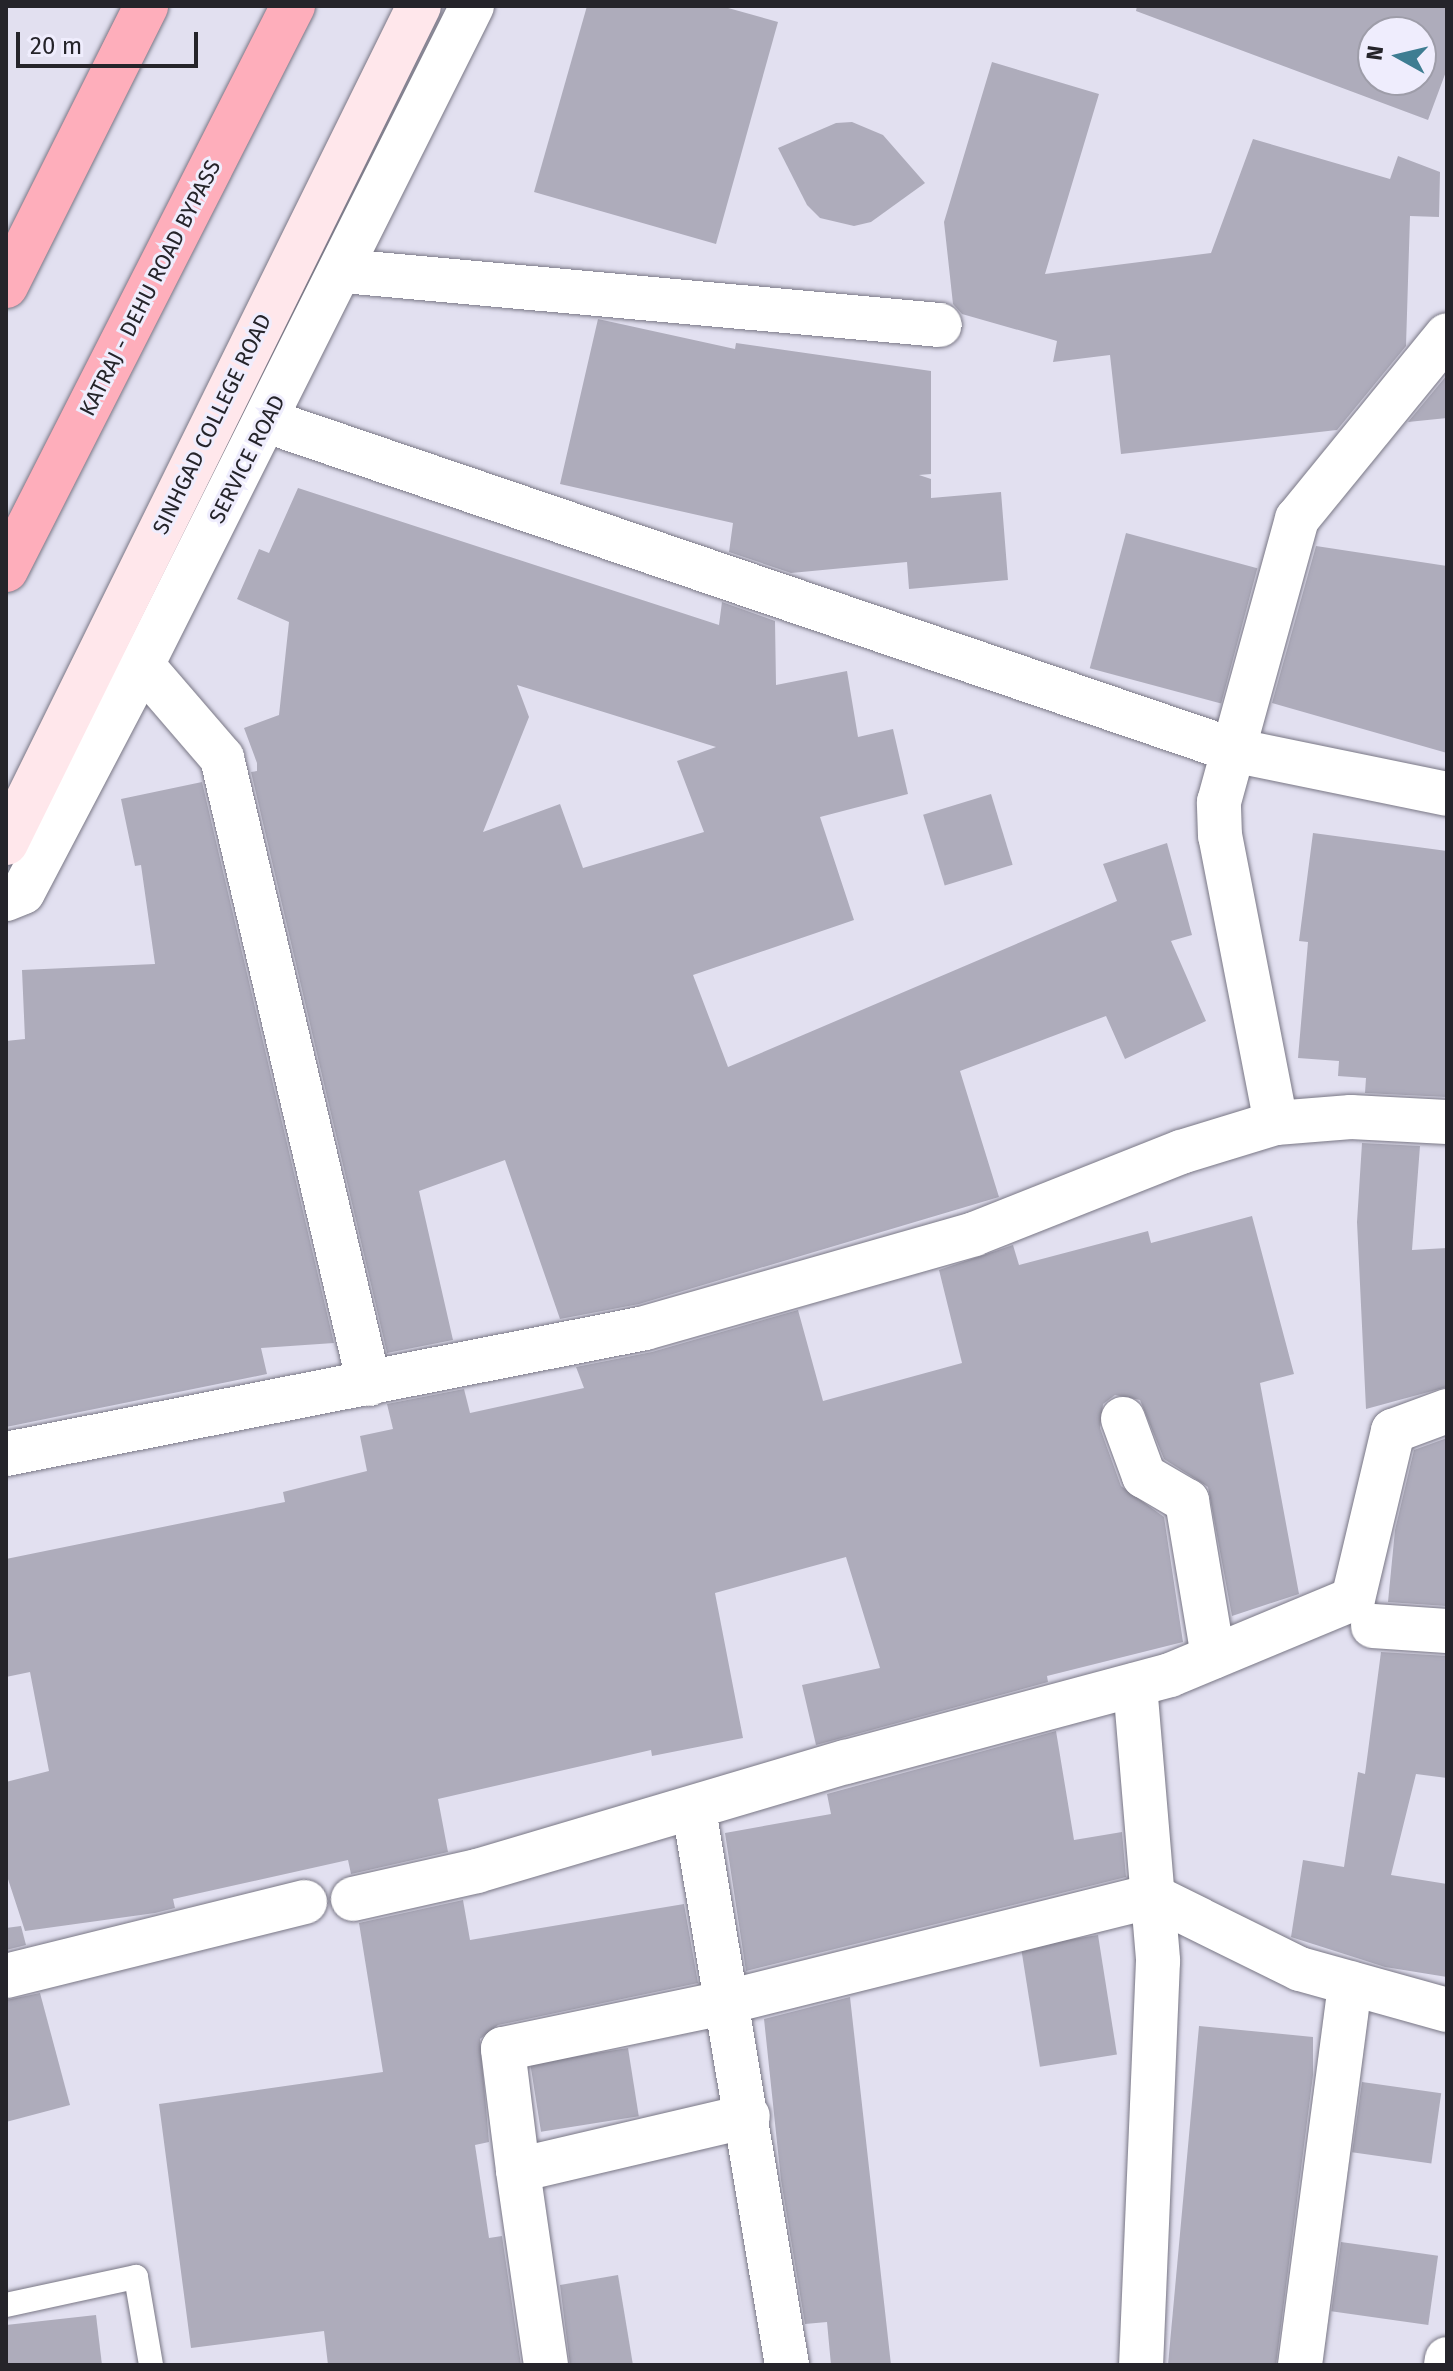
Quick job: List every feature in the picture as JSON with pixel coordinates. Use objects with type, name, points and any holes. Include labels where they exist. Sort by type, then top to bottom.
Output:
[{"type":"highway","points":[[6,286],[146,6]]},
{"type":"highway","name":"KATRAJ - DEHU ROAD BYPASS","points":[[6,570],[293,6]]},
{"type":"street","name":"SINHGAD COLLEGE ROAD","points":[[6,843],[419,6]]},
{"type":"street","name":"SERVICE ROAD","points":[[6,899],[23,892],[142,665],[343,271],[472,6]]},
{"type":"street","points":[[343,271],[940,325]]},
{"type":"street","points":[[1276,1123],[1220,836],[1219,802],[1297,519],[1447,335]]},
{"type":"street","points":[[267,421],[1233,750],[1447,794]]},
{"type":"street","points":[[142,665],[222,758],[369,1384]]},
{"type":"street","points":[[6,1454],[645,1328],[974,1234],[1181,1152],[1276,1123],[1351,1117],[1447,1122]]},
{"type":"street","points":[[353,1899],[694,1810],[846,1762],[1135,1685],[1213,1657],[1353,1599],[1393,1431],[1447,1411]]},
{"type":"street","points":[[1123,1419],[1144,1476],[1187,1501],[1213,1657]]},
{"type":"street","points":[[1373,1626],[1447,1631]]},
{"type":"street","points":[[1135,1685],[1158,1961],[1141,2365]]},
{"type":"street","points":[[694,1810],[748,2116],[787,2365]]},
{"type":"street","points":[[546,2365],[503,2049],[727,2002],[1152,1896],[1262,1953],[1350,1983],[1447,2010]]},
{"type":"street","points":[[6,1976],[305,1902]]},
{"type":"street","points":[[1300,2365],[1350,1983]]},
{"type":"street","points":[[518,2170],[748,2116]]},
{"type":"street","points":[[1446,2365],[1447,2359]]},
{"type":"lane","points":[[6,2305],[136,2277],[151,2365]]},
{"type":"building","points":[[587,6],[721,6],[778,22],[716,244],[534,192]]},
{"type":"building","points":[[1137,6],[1447,6],[1447,69],[1437,96],[1437,16],[1357,16],[1357,93],[1136,11]]},
{"type":"building","points":[[992,62],[1099,94],[1045,274],[1211,253],[1253,139],[1390,179],[1398,156],[1440,172],[1439,217],[1410,216],[1406,346],[1337,430],[1121,454],[1110,355],[1053,362],[1057,341],[962,314],[953,304],[944,222]]},
{"type":"building","points":[[1364,96],[1437,96],[1428,120]]},
{"type":"building","points":[[852,122],[883,135],[925,183],[871,222],[854,226],[820,218],[807,205],[778,148],[836,123]]},
{"type":"building","points":[[598,319],[735,349],[736,343],[931,371],[931,474],[919,475],[931,479],[931,498],[1001,492],[1008,580],[909,589],[907,562],[791,573],[729,552],[733,523],[560,484]]},
{"type":"building","points":[[1447,375],[1447,418],[1408,422]]},
{"type":"building","points":[[298,488],[719,625],[722,602],[775,621],[776,685],[847,671],[858,737],[893,729],[908,794],[820,817],[854,920],[693,975],[728,1067],[1117,901],[1103,864],[1167,843],[1192,935],[1171,941],[1206,1021],[1125,1059],[1106,1016],[960,1071],[999,1197],[639,1304],[560,1319],[505,1160],[419,1191],[453,1340],[387,1353],[251,772],[257,771],[257,763],[244,728],[279,715],[289,622],[237,599],[259,549],[269,553]],"holes":[[[517,685],[716,747],[677,761],[704,832],[583,868],[560,804],[483,832],[529,717]]]},
{"type":"building","points":[[1126,533],[1257,568],[1221,703],[1090,668]]},
{"type":"building","points":[[1316,546],[1447,566],[1447,753],[1272,703]]},
{"type":"building","points":[[202,782],[334,1343],[261,1348],[267,1374],[6,1427],[6,1041],[25,1039],[22,970],[155,964],[141,865],[135,866],[121,799]]},
{"type":"building","points":[[991,794],[1013,865],[945,886],[923,815]]},
{"type":"building","points":[[1313,833],[1447,851],[1447,1097],[1365,1093],[1366,1078],[1338,1076],[1339,1061],[1298,1058],[1308,942],[1299,941]]},
{"type":"building","points":[[1362,1143],[1420,1146],[1412,1250],[1447,1248],[1447,1387],[1366,1409],[1357,1222]]},
{"type":"building","points":[[1252,1216],[1294,1374],[1260,1383],[1299,1594],[1232,1616],[1208,1487],[1164,1459],[1140,1400],[1115,1395],[1103,1404],[1100,1428],[1121,1486],[1164,1517],[1183,1642],[1047,1676],[1048,1682],[816,1745],[802,1685],[880,1668],[846,1557],[715,1593],[743,1738],[652,1756],[651,1750],[438,1799],[448,1852],[351,1874],[348,1860],[173,1899],[175,1908],[155,1913],[25,1931],[6,1873],[6,1782],[49,1771],[30,1672],[6,1677],[6,1559],[285,1502],[283,1492],[367,1471],[360,1436],[393,1429],[387,1404],[464,1389],[470,1413],[584,1388],[576,1367],[652,1352],[798,1310],[823,1401],[962,1363],[939,1270],[1013,1245],[1019,1265],[1148,1231],[1151,1243]]},
{"type":"building","points":[[1447,1438],[1447,1606],[1388,1602],[1395,1530],[1414,1450]]},
{"type":"building","points":[[1381,1652],[1447,1656],[1447,1778],[1416,1774],[1391,1875],[1447,1884],[1447,1977],[1385,1967],[1291,1937],[1303,1860],[1344,1867],[1358,1772],[1365,1774]]},
{"type":"building","points":[[1056,1731],[1074,1840],[1122,1832],[1126,1877],[746,1971],[725,1833],[831,1814],[827,1794]]},
{"type":"building","points":[[463,1900],[470,1940],[684,1904],[698,1983],[498,2025],[480,2039],[489,2142],[475,2145],[489,2238],[502,2236],[521,2365],[328,2365],[324,2331],[191,2348],[159,2104],[383,2072],[359,1923]]},
{"type":"building","points":[[21,1926],[26,1945],[6,1950],[6,1928]]},
{"type":"building","points":[[1098,1935],[1117,2055],[1040,2067],[1021,1947]]},
{"type":"building","points":[[40,1993],[70,2105],[6,2122],[6,2000]]},
{"type":"building","points":[[850,1997],[891,2365],[831,2365],[827,2322],[805,2324],[781,2180],[764,2019]]},
{"type":"building","points":[[1199,2026],[1313,2037],[1313,2075],[1276,2365],[1168,2365]]},
{"type":"building","points":[[628,2048],[639,2116],[541,2132],[530,2063]]},
{"type":"building","points":[[1362,2082],[1441,2093],[1431,2163],[1352,2152]]},
{"type":"building","points":[[1341,2242],[1438,2256],[1428,2325],[1331,2311]]},
{"type":"building","points":[[618,2275],[633,2365],[570,2365],[560,2285]]},
{"type":"building","points":[[96,2315],[102,2365],[6,2365],[6,2325]]}]
